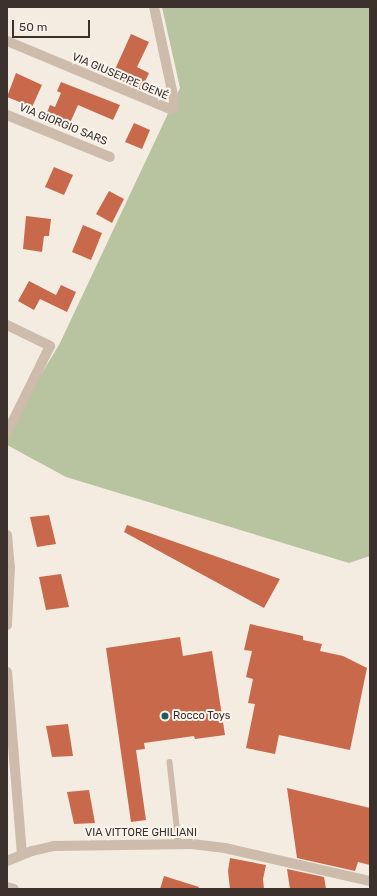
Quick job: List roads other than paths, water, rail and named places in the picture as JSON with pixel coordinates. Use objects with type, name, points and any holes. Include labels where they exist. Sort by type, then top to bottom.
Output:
[{"type":"street","name":"VIA GIUSEPPE GENÉ","points":[[7,42],[170,110],[174,107],[174,100],[154,7]]},
{"type":"street","name":"VIA GIORGIO SARS","points":[[7,115],[110,157]]},
{"type":"street","points":[[7,325],[50,346],[7,433]]},
{"type":"street","points":[[7,535],[10,567],[7,626]]},
{"type":"street","points":[[7,672],[22,854]]},
{"type":"street","name":"VIA VITTORE GHILIANI","points":[[7,860],[43,848],[70,845],[179,843],[225,848],[370,881]]},
{"type":"street","points":[[7,887],[14,889]]},
{"type":"lane","points":[[170,762],[179,843]]},
{"type":"place","name":"Rocco Toys","points":[[165,716]]}]
